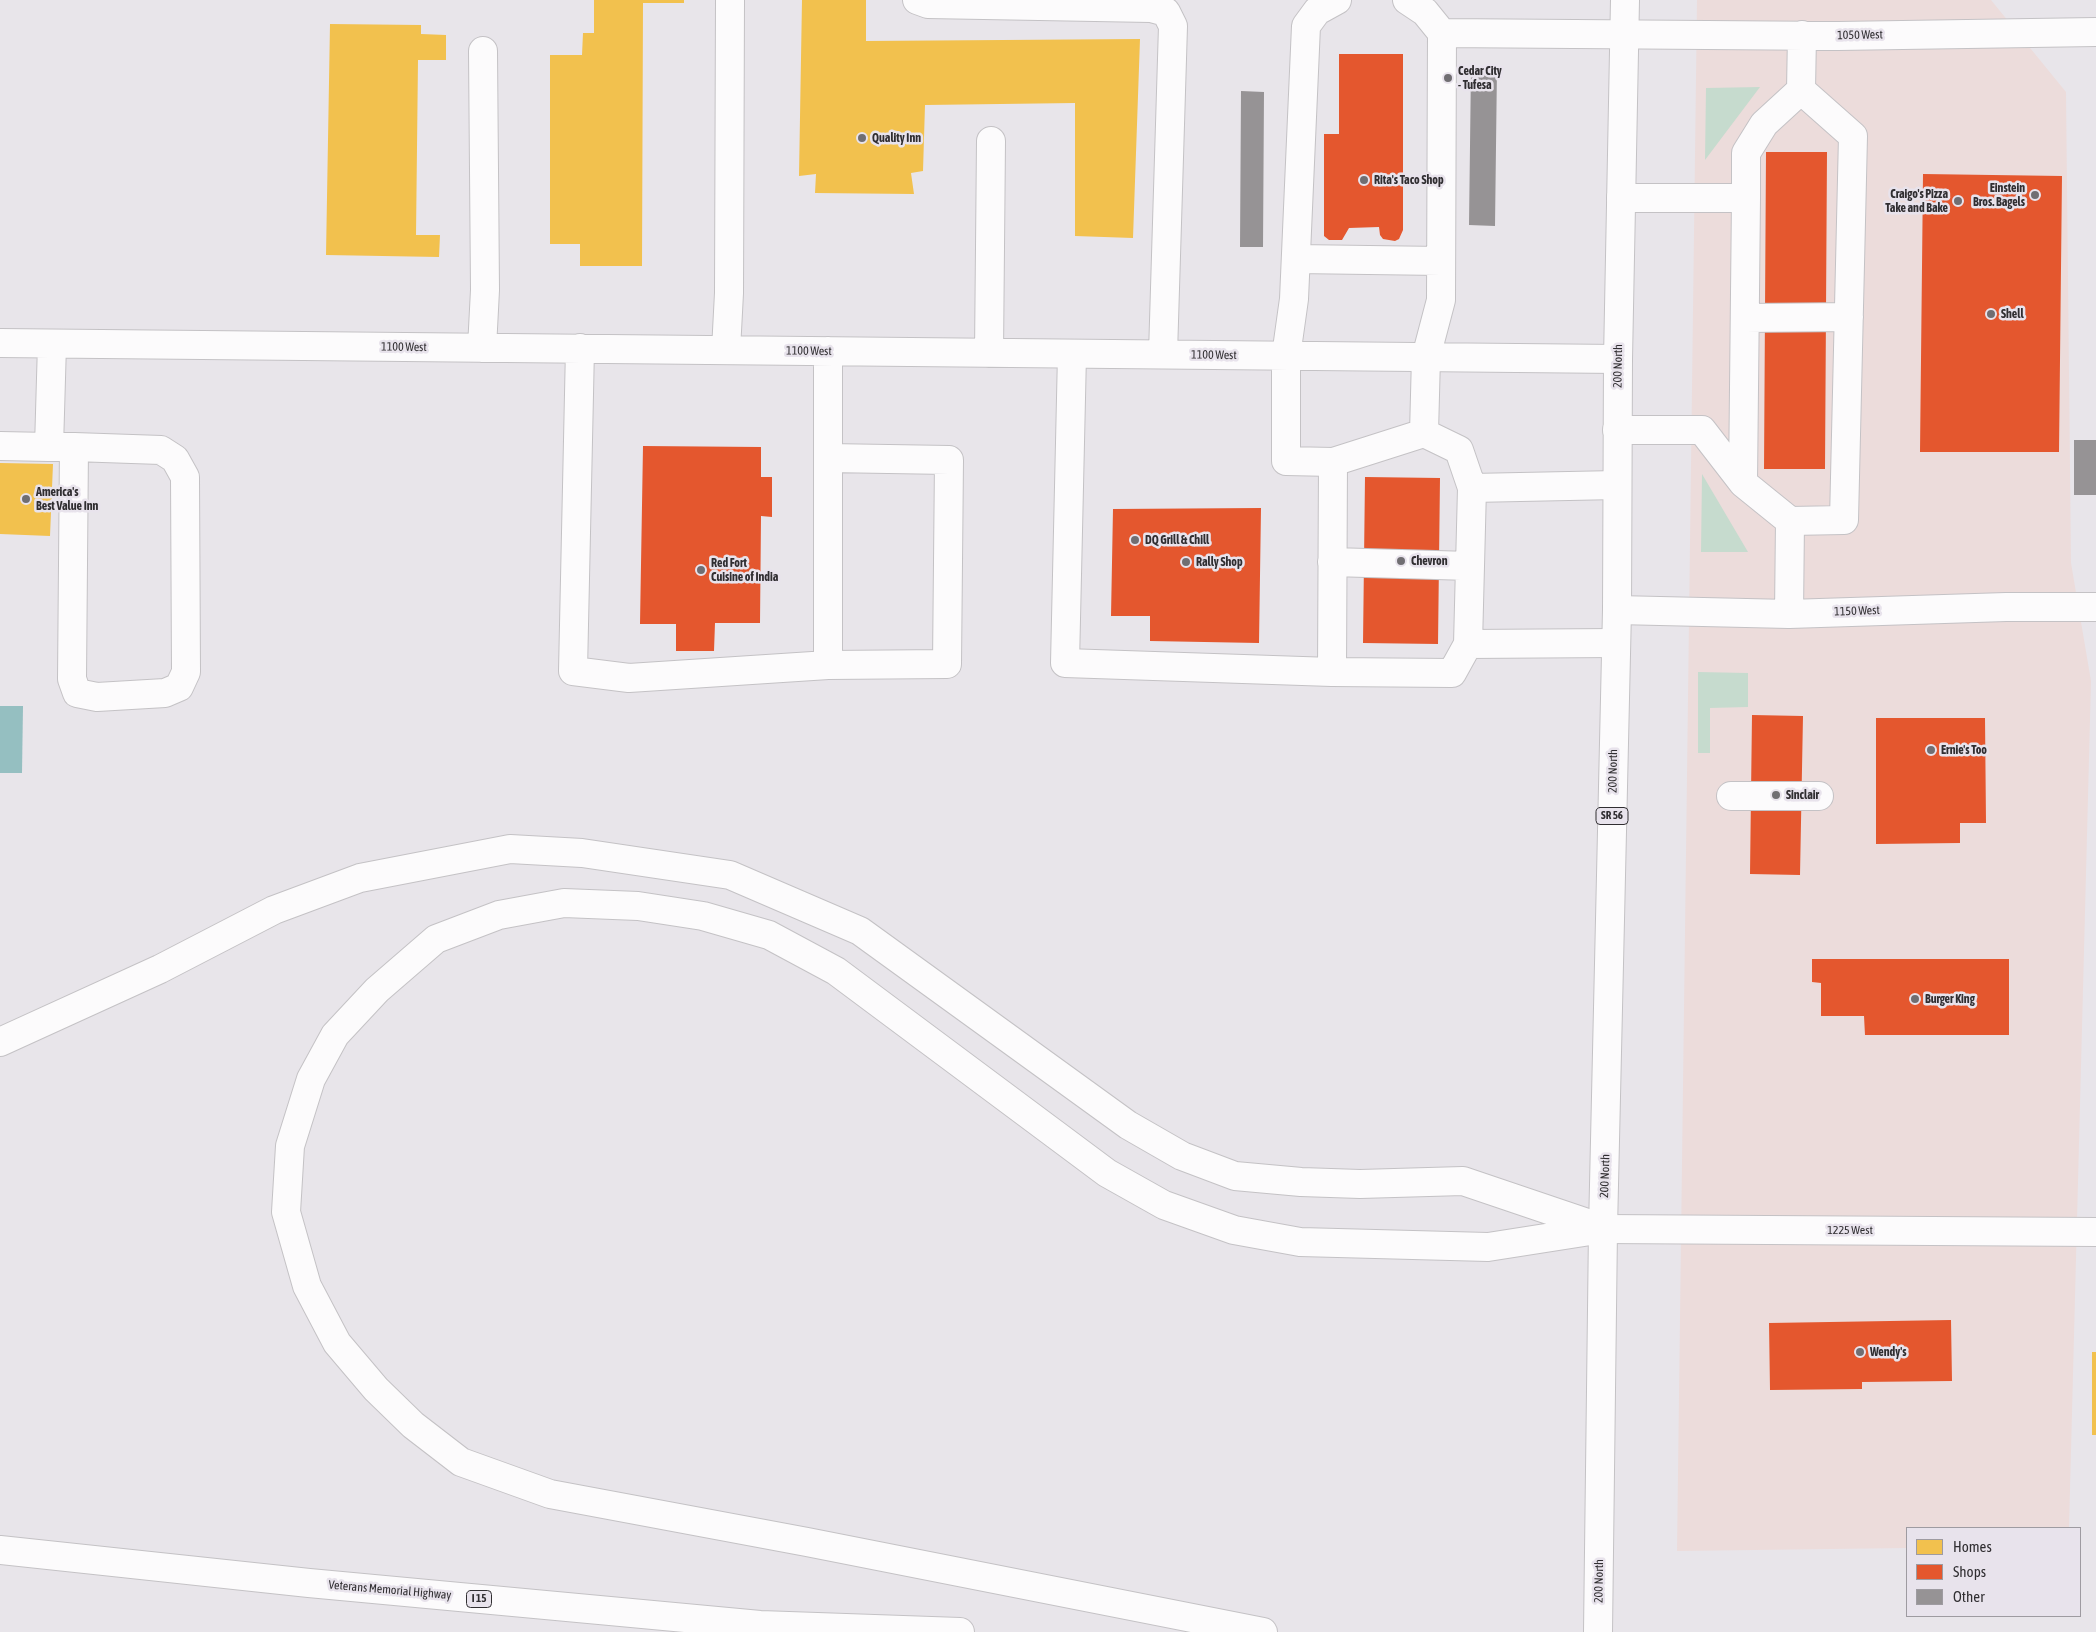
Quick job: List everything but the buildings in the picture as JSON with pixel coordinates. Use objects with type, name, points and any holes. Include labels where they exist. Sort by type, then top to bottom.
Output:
[{"type":"main road","points":[[726,350],[729,292],[730,0]]},
{"type":"main road","points":[[917,0],[928,4],[1151,8],[1166,12],[1173,26],[1163,354]]},
{"type":"main road","points":[[1072,354],[1065,663],[1332,672],[1452,673],[1468,644],[1472,488],[1459,450],[1424,433],[1334,462],[1286,461],[1286,356],[1294,299],[1306,26],[1317,11],[1337,0]]},
{"type":"main road","points":[[1407,0],[1425,12],[1442,33],[1441,300],[1426,357],[1424,433]]},
{"type":"main road","name":"200 North","points":[[1598,1632],[1603,1229],[1617,610],[1617,430],[1625,0]]},
{"type":"main road","name":"1050 West","points":[[1442,33],[1802,35],[2096,32]]},
{"type":"main road","points":[[1743,483],[1746,153],[1764,124],[1801,90],[1802,35]]},
{"type":"main road","points":[[482,348],[484,290],[483,51]]},
{"type":"main road","points":[[1617,430],[1702,430],[1743,483],[1790,521],[1844,520],[1852,136],[1801,90]]},
{"type":"main road","points":[[988,353],[991,141]]},
{"type":"main road","points":[[1621,198],[1746,198]]},
{"type":"main road","points":[[1296,259],[1441,261]]},
{"type":"main road","points":[[1745,318],[1849,317]]},
{"type":"main road","name":"1100 West","points":[[0,343],[1618,359]]},
{"type":"main road","points":[[0,446],[61,447],[161,450],[175,459],[185,477],[186,672],[179,686],[165,694],[96,697],[77,693],[74,686],[72,679],[61,447],[52,344]]},
{"type":"main road","points":[[580,348],[573,671],[629,678],[828,665],[947,664],[949,460],[828,458]]},
{"type":"main road","points":[[828,351],[828,665]]},
{"type":"main road","points":[[1332,672],[1334,462]]},
{"type":"main road","points":[[1472,488],[1617,485]]},
{"type":"main road","points":[[1789,614],[1790,521]]},
{"type":"main road","points":[[1332,562],[1470,566]]},
{"type":"main road","name":"1150 West","points":[[1617,610],[1789,614],[2006,607],[2096,607]]},
{"type":"main road","points":[[1468,644],[1616,643]]},
{"type":"main road","points":[[1731,796],[1819,796]]},
{"type":"main road","points":[[0,1042],[160,968],[274,910],[360,878],[510,849],[582,853],[730,875],[860,930],[1128,1126],[1182,1156],[1235,1176],[1301,1182],[1360,1184],[1463,1182],[1603,1229]]},
{"type":"main road","points":[[1263,1632],[808,1542],[550,1494],[461,1462],[413,1424],[376,1389],[337,1343],[307,1286],[286,1212],[290,1146],[311,1079],[335,1035],[377,990],[436,939],[499,915],[564,903],[638,906],[703,916],[769,935],[836,971],[1107,1173],[1164,1205],[1234,1230],[1300,1242],[1488,1247],[1603,1229]]},
{"type":"main road","name":"1225 West","points":[[1603,1229],[2096,1232]]},
{"type":"main road","name":"Veterans Memorial Highway","points":[[0,1550],[309,1583],[760,1625],[960,1632]]},
{"type":"shaded area","points":[[1697,0],[1991,0],[2066,92],[2071,563],[2091,681],[2069,1527],[1906,1527],[1906,1548],[1677,1551]]},
{"type":"green space","points":[[1760,87],[1705,160],[1706,88]]},
{"type":"green space","points":[[1702,474],[1748,552],[1701,552]]},
{"type":"green space","points":[[1698,672],[1748,673],[1748,707],[1710,708],[1710,753],[1698,753]]},
{"type":"water","points":[[0,706],[23,706],[22,773],[0,773]]},
{"type":"place","name":"Cedar City - Tufesa","points":[[1448,78]]},
{"type":"place","name":"Quality Inn","points":[[862,138]]},
{"type":"place","name":"Rita's Taco Shop","points":[[1364,180]]},
{"type":"place","name":"Einstein Bros. Bagels","points":[[2035,195]]},
{"type":"place","name":"Craigo's Pizza Take and Bake","points":[[1958,201]]},
{"type":"place","name":"Shell","points":[[1991,314]]},
{"type":"place","name":"America's Best Value Inn","points":[[26,499]]},
{"type":"place","name":"DQ Grill & Chill","points":[[1135,540]]},
{"type":"place","name":"Chevron","points":[[1401,561]]},
{"type":"place","name":"Rally Shop","points":[[1186,562]]},
{"type":"place","name":"Red Fort Cuisine of India","points":[[701,570]]},
{"type":"place","name":"Ernie's Too","points":[[1931,750]]},
{"type":"place","name":"Sinclair","points":[[1776,795]]},
{"type":"place","name":"Burger King","points":[[1915,999]]},
{"type":"place","name":"Wendy's","points":[[1860,1352]]}]
